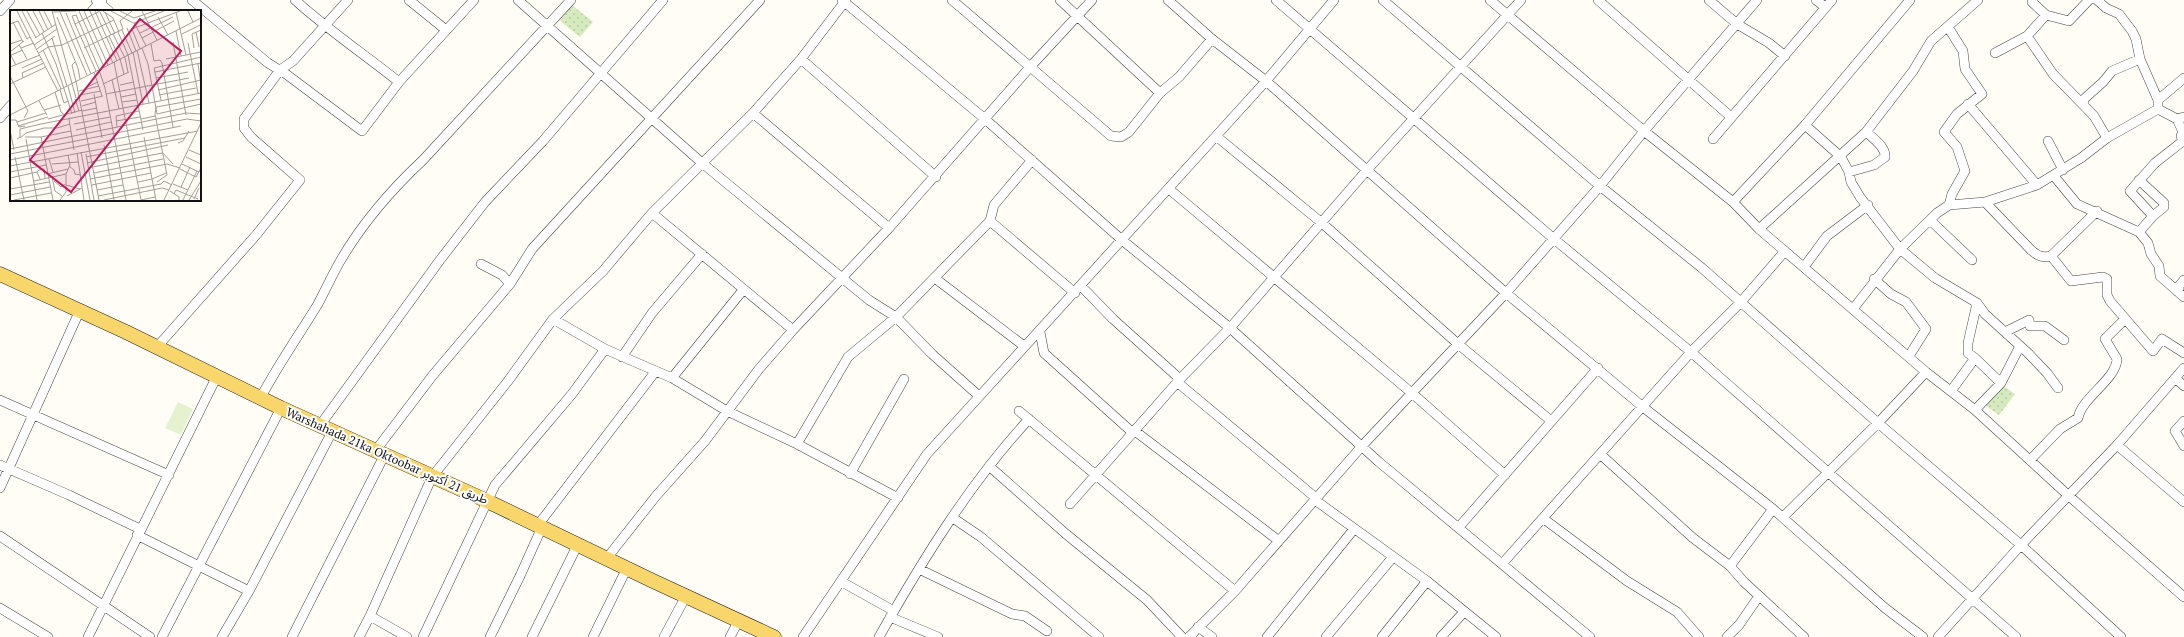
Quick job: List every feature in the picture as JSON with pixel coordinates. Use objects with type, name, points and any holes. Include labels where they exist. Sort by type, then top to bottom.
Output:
[{"type":"main road","name":"Warshahada 21ka Oktoobar طريق 21 أكتوبر","points":[[0,274],[80,310],[281,408],[327,427],[432,477],[487,500],[774,637]]},
{"type":"street","points":[[0,12],[10,0]]},
{"type":"street","points":[[192,0],[268,63],[280,70],[362,131],[399,82],[474,0]]},
{"type":"street","points":[[295,0],[324,26],[362,52],[399,82]]},
{"type":"street","points":[[157,347],[256,234],[300,180],[251,136],[243,124],[247,114],[280,70],[293,61],[348,0]]},
{"type":"street","points":[[410,0],[446,30]]},
{"type":"street","points":[[518,0],[702,162],[869,300],[896,317],[932,354],[978,396]]},
{"type":"street","points":[[261,397],[274,372],[318,304],[342,258],[369,218],[404,178],[423,160],[549,26],[571,0]]},
{"type":"street","points":[[222,637],[249,591],[327,427],[433,269],[485,202],[523,163],[663,0]]},
{"type":"street","points":[[292,637],[381,452],[433,375],[510,284],[532,249],[760,0]]},
{"type":"street","points":[[952,0],[1111,136],[1121,137],[1130,132],[1160,94],[1179,78],[1212,39]]},
{"type":"street","points":[[1060,0],[1160,94]]},
{"type":"street","points":[[607,558],[727,411],[759,369],[793,330],[936,177],[1031,66],[1092,0]]},
{"type":"street","points":[[1168,0],[1212,39],[1266,82],[1367,170],[1437,234],[1506,293],[1643,407],[1774,509],[1885,608],[1923,637]]},
{"type":"street","points":[[1276,0],[1554,239],[1692,352],[2016,637]]},
{"type":"street","points":[[803,637],[842,582],[927,454],[978,396],[1024,346],[1040,332],[1266,82],[1334,0]]},
{"type":"street","points":[[1383,0],[1460,68],[1600,186],[1702,268],[1878,423],[2021,545],[2121,637]]},
{"type":"street","points":[[1490,0],[1644,131],[1733,202],[1759,229],[1804,268],[1910,356],[1926,372],[1975,410],[2069,496],[2184,597]]},
{"type":"street","points":[[1070,504],[1178,380],[1230,328],[1367,170],[1521,0]]},
{"type":"street","points":[[1598,0],[1731,117]]},
{"type":"street","points":[[1709,0],[1737,24],[1769,43],[1785,56]]},
{"type":"street","points":[[1189,637],[1235,591],[1362,446],[1413,394],[1506,293],[1600,186],[1644,131],[1757,0]]},
{"type":"street","points":[[1816,0],[1825,7]]},
{"type":"street","points":[[1713,139],[1832,0]]},
{"type":"street","points":[[1733,202],[1805,125],[1910,0]]},
{"type":"street","points":[[1759,229],[1866,132],[1913,71],[1931,41],[1948,28],[1978,0]]},
{"type":"street","points":[[2032,0],[2032,2],[2046,15],[2069,22],[2089,0]]},
{"type":"street","points":[[2097,0],[2106,8],[2119,14],[2127,23],[2136,39],[2140,59],[2158,104],[2181,118],[2183,132],[2181,136],[2183,141],[2156,163],[2130,191],[2154,216]]},
{"type":"street","points":[[93,10],[99,1],[108,10]]},
{"type":"street","points":[[359,637],[370,616],[432,477],[508,381],[553,319],[603,271],[652,213],[753,113],[801,59],[844,1],[985,119],[1122,240],[1230,328],[1362,446],[1590,637]]},
{"type":"street","points":[[1995,53],[2027,36],[2046,15]]},
{"type":"street","points":[[1948,28],[1964,51],[1965,69],[1982,94],[1957,114],[1944,132],[1957,147],[1965,171],[1952,194],[1949,205]]},
{"type":"street","points":[[2027,36],[2053,74],[2094,116],[2107,138]]},
{"type":"street","points":[[801,59],[936,177]]},
{"type":"street","points":[[2083,104],[2084,99],[2103,82],[2112,71],[2140,59]]},
{"type":"street","points":[[1853,308],[1874,279],[1900,249],[1930,220],[1949,205],[1985,202],[2037,185],[2054,176],[2158,104],[2184,78]]},
{"type":"street","points":[[1968,104],[2037,185]]},
{"type":"street","points":[[0,118],[10,106]]},
{"type":"street","points":[[753,113],[889,228]]},
{"type":"street","points":[[1805,125],[1840,157],[1849,172],[1850,182],[1868,205],[1888,237],[1935,278],[1977,303],[1985,314],[2047,373],[2058,388]]},
{"type":"street","points":[[1849,172],[1874,164],[1885,157],[1882,148],[1866,132]]},
{"type":"street","points":[[1216,136],[1322,223],[1458,344],[1550,420]]},
{"type":"street","points":[[2048,141],[2063,170]]},
{"type":"street","points":[[797,444],[848,357],[896,317],[936,279],[990,221],[994,205],[1032,160]]},
{"type":"street","points":[[2054,176],[2077,204],[2097,211],[2139,232],[2148,243],[2151,254],[2159,266],[2160,276],[2181,294]]},
{"type":"street","points":[[2139,180],[2164,203],[2164,207],[2139,232]]},
{"type":"street","points":[[1169,190],[1274,276],[1413,394],[1505,475]]},
{"type":"street","points":[[1985,202],[2038,256],[2044,258],[2051,256],[2097,211]]},
{"type":"street","points":[[1804,268],[1827,236],[1868,205]]},
{"type":"street","points":[[652,213],[793,330]]},
{"type":"street","points":[[1930,220],[1972,260]]},
{"type":"street","points":[[990,221],[1113,319],[1178,380],[1316,499],[1354,529],[1427,581],[1495,636]]},
{"type":"street","points":[[1502,564],[1544,519],[1600,454],[1692,352],[1740,303],[1785,251]]},
{"type":"street","points":[[622,357],[652,313],[702,254]]},
{"type":"street","points":[[2051,256],[2071,281],[2102,276],[2107,279],[2107,295],[2125,319],[2153,351],[2162,339],[2184,352]]},
{"type":"street","points":[[481,264],[502,275],[510,284]]},
{"type":"street","points":[[936,279],[1024,346]]},
{"type":"street","points":[[1874,279],[1891,294],[1906,302],[1926,329],[1910,356]]},
{"type":"street","points":[[2181,294],[2179,286],[2184,280]]},
{"type":"street","points":[[672,378],[700,341],[743,290]]},
{"type":"street","points":[[1977,303],[1968,343],[1968,353],[2001,383]]},
{"type":"street","points":[[0,488],[80,310]]},
{"type":"street","points":[[553,319],[605,349],[655,372],[672,378],[727,411],[797,444],[850,474],[898,498]]},
{"type":"street","points":[[2030,460],[2060,428],[2078,418],[2080,410],[2110,374],[2117,359],[2105,339],[2125,319]]},
{"type":"street","points":[[2005,332],[2029,320],[2030,326],[2045,326],[2064,340]]},
{"type":"street","points":[[1040,332],[1044,353],[1134,432],[1278,542]]},
{"type":"street","points":[[1975,410],[2001,383],[2020,346]]},
{"type":"street","points":[[423,637],[495,486],[572,394],[605,349]]},
{"type":"street","points":[[1952,391],[1974,358]]},
{"type":"street","points":[[1458,527],[1505,475],[1550,420],[1598,368]]},
{"type":"street","points":[[1938,637],[2021,545],[2117,445],[2184,368]]},
{"type":"street","points":[[490,637],[520,576],[540,526],[655,372]]},
{"type":"street","points":[[1783,517],[1878,423],[1926,372]]},
{"type":"street","points":[[88,637],[104,607],[139,532],[170,475],[217,376]]},
{"type":"street","points":[[2174,378],[2184,386]]},
{"type":"street","points":[[850,474],[904,379]]},
{"type":"street","points":[[0,400],[33,416],[170,475]]},
{"type":"street","points":[[162,637],[281,408]]},
{"type":"street","points":[[1019,411],[1069,451],[1095,476],[1235,591]]},
{"type":"street","points":[[879,637],[919,569],[953,518],[989,466],[1029,419]]},
{"type":"street","points":[[2184,421],[2175,431],[2184,446]]},
{"type":"street","points":[[2117,445],[2184,502]]},
{"type":"street","points":[[1600,454],[1693,538],[1730,566],[1759,596],[1804,637]]},
{"type":"street","points":[[0,465],[69,495],[249,591]]},
{"type":"street","points":[[989,466],[1066,534],[1147,600],[1182,637]]},
{"type":"street","points":[[1730,566],[1774,509]]},
{"type":"street","points":[[953,518],[981,537],[1099,637]]},
{"type":"street","points":[[1544,519],[1627,581],[1677,612],[1699,637]]},
{"type":"street","points":[[1267,637],[1354,529]]},
{"type":"street","points":[[0,536],[150,637]]},
{"type":"street","points":[[532,637],[578,544]]},
{"type":"street","points":[[1326,637],[1393,557]]},
{"type":"street","points":[[593,637],[627,568]]},
{"type":"street","points":[[919,569],[1012,614],[1025,616],[1047,632]]},
{"type":"street","points":[[1382,637],[1427,581]]},
{"type":"street","points":[[842,582],[892,614],[938,637]]},
{"type":"street","points":[[664,637],[686,596]]},
{"type":"street","points":[[1727,637],[1739,625],[1759,596]]},
{"type":"street","points":[[0,608],[48,637]]},
{"type":"street","points":[[1441,637],[1464,612]]},
{"type":"street","points":[[370,616],[407,637]]},
{"type":"street","points":[[730,637],[739,620]]},
{"type":"street","points":[[1198,627],[1212,637]]},
{"type":"green space","points":[[572,5],[593,22],[580,37],[560,21]]},
{"type":"green space","points":[[2002,385],[2015,394],[1999,415],[1986,406]]},
{"type":"green space","points":[[178,402],[193,409],[181,435],[165,428]]}]
